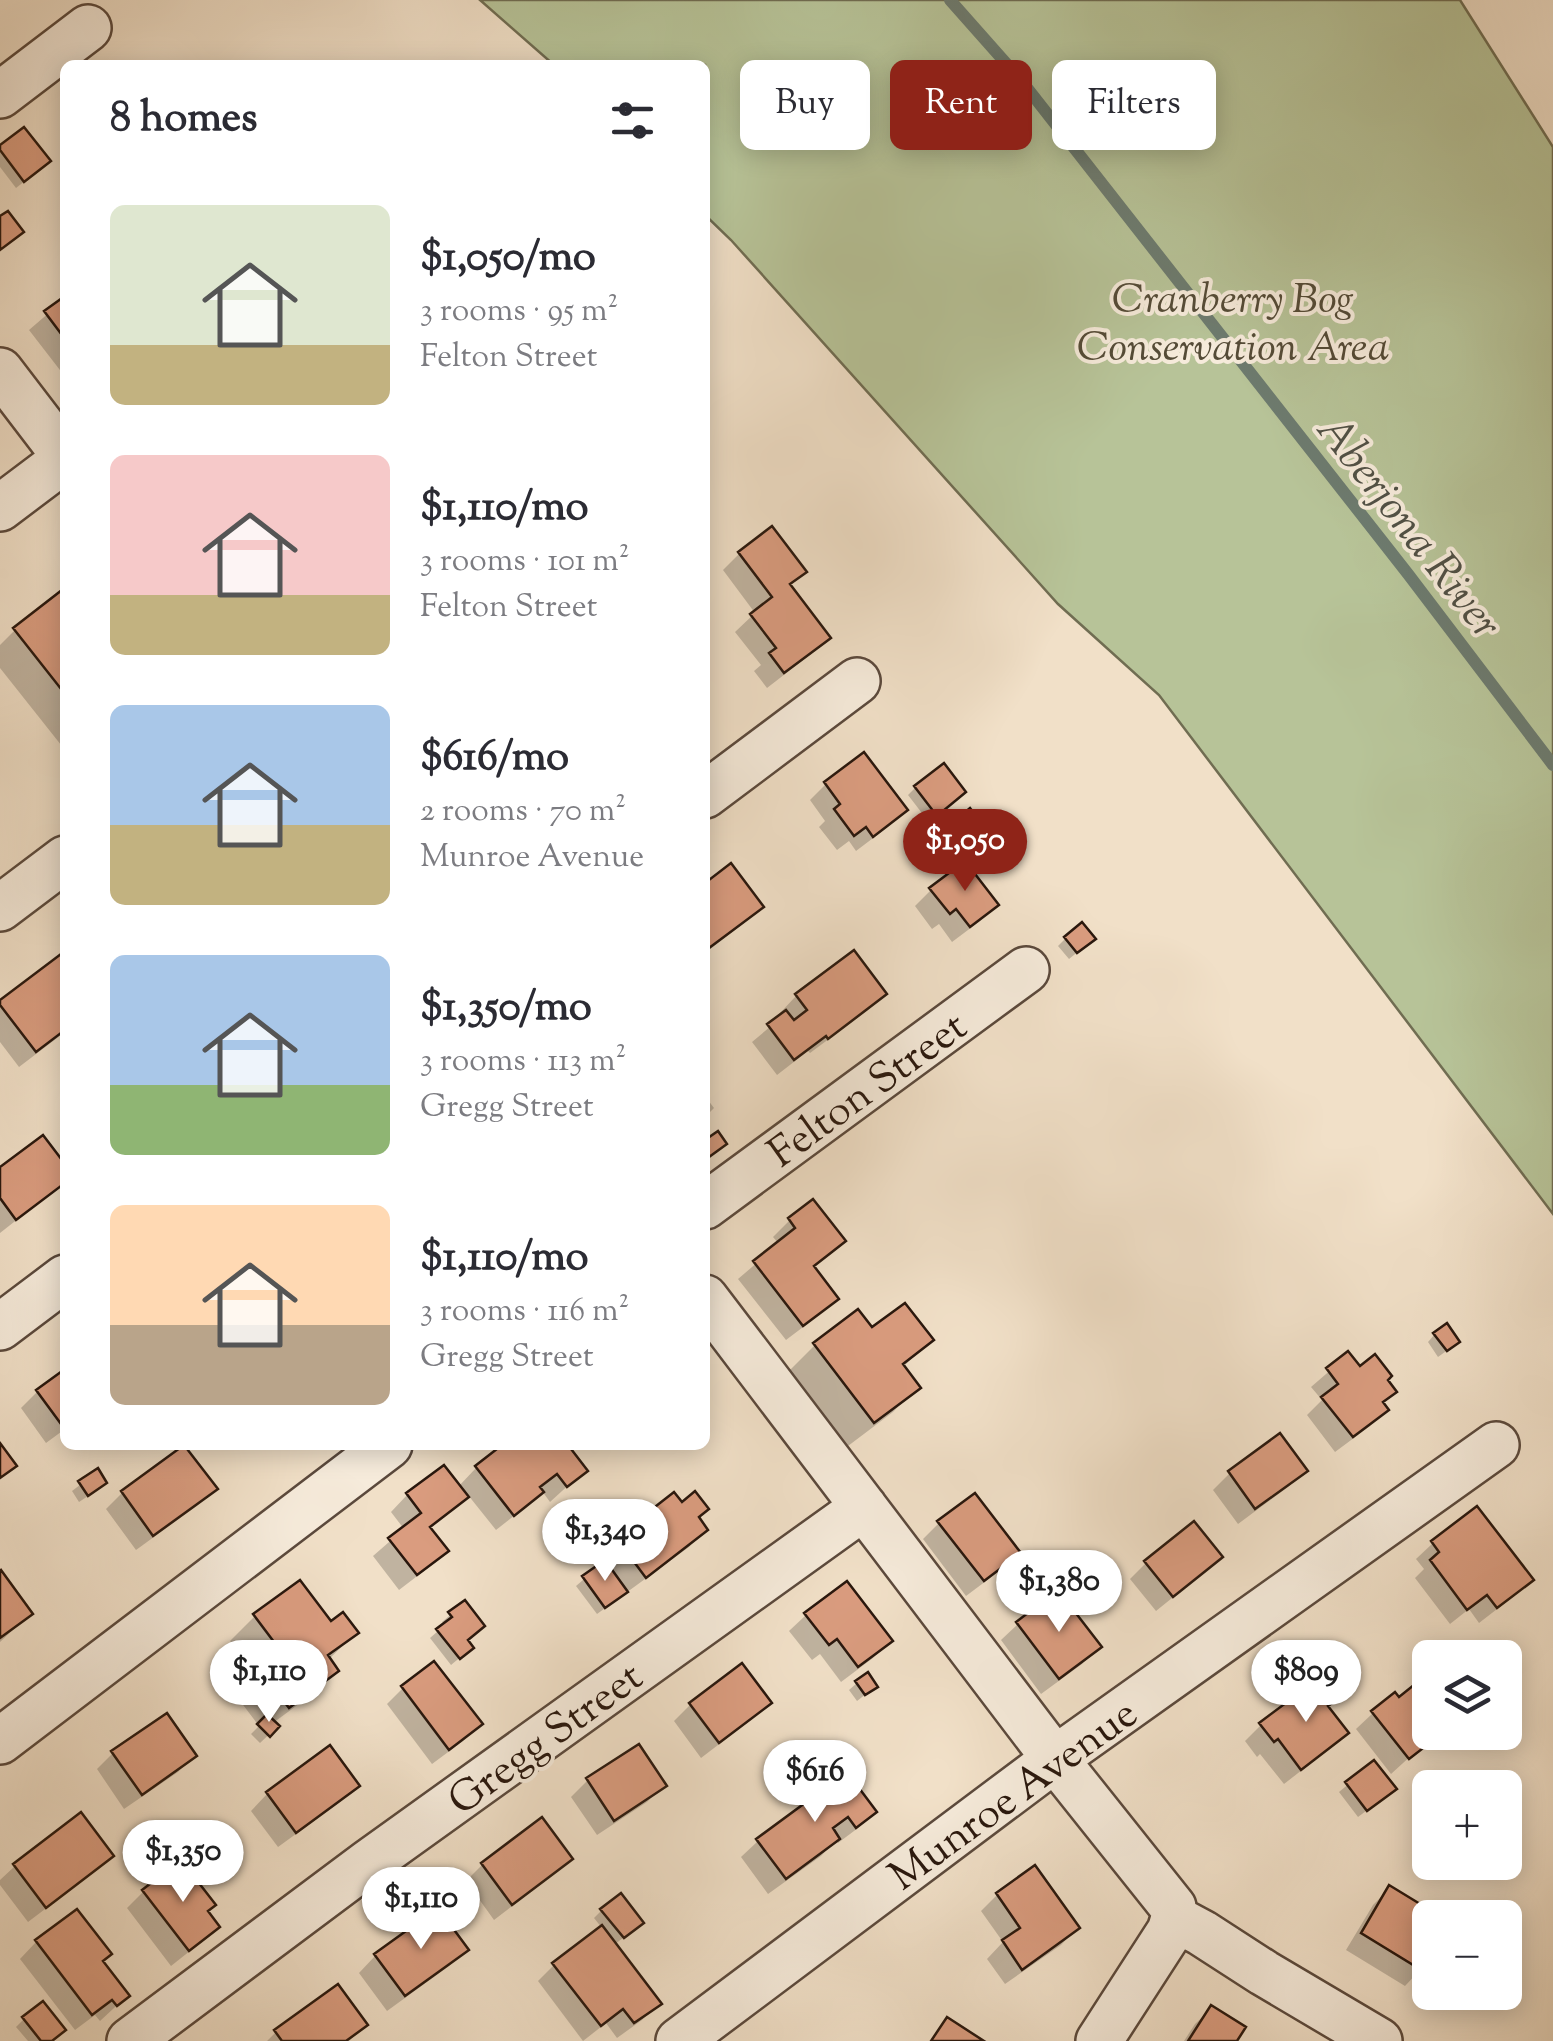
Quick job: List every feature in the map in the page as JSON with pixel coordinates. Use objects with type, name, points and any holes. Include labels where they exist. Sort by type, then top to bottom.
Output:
[{"type":"street","points":[[0,96],[88,28]]},
{"type":"street","points":[[0,370],[60,451]]},
{"type":"street","points":[[0,508],[60,462]]},
{"type":"street","points":[[710,791],[857,682]]},
{"type":"street","points":[[0,908],[60,863]]},
{"type":"street","name":"Felton Street","points":[[710,1202],[1026,970]]},
{"type":"street","points":[[0,1327],[60,1282]]},
{"type":"street","points":[[710,1305],[1055,1759],[1173,1907],[1170,1931],[1098,2041]]},
{"type":"street","name":"Munroe Avenue","points":[[679,2041],[1055,1759],[1496,1445]]},
{"type":"street","points":[[0,1741],[382,1450]]},
{"type":"street","name":"Gregg Street","points":[[130,2041],[368,1863],[864,1506]]},
{"type":"street","points":[[1174,1918],[1379,2041]]},
{"type":"green space","name":"Cranberry Bog Conservation Area","points":[[480,0],[1460,0],[1553,147],[1553,1214],[1159,695],[1058,604],[710,220],[710,60],[548,60]]},
{"type":"building","points":[[24,127],[51,161],[24,182],[0,145]]},
{"type":"building","points":[[8,211],[24,232],[0,250],[0,216]]},
{"type":"building","points":[[60,300],[60,332],[44,311]]},
{"type":"building","points":[[772,526],[807,572],[790,584],[831,638],[784,673],[769,653],[776,648],[750,614],[772,597],[738,552]]},
{"type":"building","points":[[60,592],[60,688],[13,628]]},
{"type":"building","points":[[864,752],[908,810],[873,837],[866,827],[854,836],[834,809],[840,804],[824,782]]},
{"type":"building","points":[[944,763],[966,792],[937,816],[914,786]]},
{"type":"building","points":[[970,808],[990,834],[971,849],[951,824]]},
{"type":"building","points":[[965,861],[999,905],[970,927],[956,909],[950,914],[929,888]]},
{"type":"building","points":[[731,863],[764,907],[710,947],[710,879]]},
{"type":"building","points":[[1082,922],[1096,939],[1077,953],[1064,937]]},
{"type":"building","points":[[854,950],[887,994],[794,1060],[767,1024],[786,1010],[794,1020],[807,1010],[795,994]]},
{"type":"building","points":[[60,955],[60,1034],[36,1052],[0,1000]]},
{"type":"building","points":[[718,1131],[727,1144],[710,1156],[710,1137]]},
{"type":"building","points":[[43,1135],[60,1157],[60,1187],[16,1220],[0,1198],[0,1167]]},
{"type":"building","points":[[813,1199],[846,1241],[814,1266],[839,1299],[803,1326],[753,1261],[795,1228],[788,1218]]},
{"type":"building","points":[[905,1303],[934,1340],[903,1364],[921,1388],[874,1423],[813,1343],[858,1309],[872,1327]]},
{"type":"building","points":[[1447,1323],[1460,1342],[1447,1351],[1433,1333]]},
{"type":"building","points":[[1348,1351],[1360,1366],[1375,1354],[1392,1376],[1388,1380],[1397,1392],[1383,1402],[1389,1410],[1353,1437],[1321,1397],[1338,1384],[1326,1368]]},
{"type":"building","points":[[60,1373],[60,1423],[36,1390]]},
{"type":"building","points":[[1280,1433],[1308,1471],[1255,1509],[1228,1471]]},
{"type":"building","points":[[0,1443],[17,1466],[0,1478]]},
{"type":"building","points":[[177,1450],[188,1450],[218,1489],[153,1536],[121,1491]]},
{"type":"building","points":[[496,1450],[572,1450],[588,1471],[567,1487],[557,1474],[540,1487],[544,1492],[514,1516],[475,1466]]},
{"type":"building","points":[[444,1465],[469,1497],[430,1527],[449,1551],[417,1575],[388,1538],[421,1513],[406,1493]]},
{"type":"building","points":[[98,1468],[107,1483],[88,1496],[78,1481]]},
{"type":"building","points":[[695,1491],[709,1509],[699,1517],[708,1530],[646,1578],[620,1543],[656,1517],[651,1510],[674,1492],[682,1502]]},
{"type":"building","points":[[975,1493],[1021,1553],[984,1581],[937,1521]]},
{"type":"building","points":[[1477,1506],[1534,1580],[1497,1608],[1487,1595],[1467,1610],[1430,1560],[1439,1552],[1431,1541]]},
{"type":"building","points":[[1194,1521],[1223,1557],[1173,1597],[1144,1561]]},
{"type":"building","points":[[605,1560],[628,1592],[605,1608],[582,1576]]},
{"type":"building","points":[[0,1571],[33,1614],[0,1638]]},
{"type":"building","points":[[300,1580],[331,1621],[343,1612],[359,1633],[328,1655],[339,1671],[289,1708],[254,1662],[277,1646],[253,1614]]},
{"type":"building","points":[[847,1581],[893,1641],[858,1667],[837,1639],[829,1645],[804,1613]]},
{"type":"building","points":[[1058,1590],[1102,1647],[1059,1679],[1016,1622]]},
{"type":"building","points":[[465,1600],[485,1626],[468,1640],[474,1648],[460,1659],[436,1629],[452,1617],[448,1612]]},
{"type":"building","points":[[434,1661],[483,1724],[449,1750],[401,1686]]},
{"type":"building","points":[[742,1663],[772,1703],[719,1743],[689,1703]]},
{"type":"building","points":[[868,1672],[878,1687],[865,1695],[855,1681]]},
{"type":"building","points":[[1318,1679],[1335,1701],[1328,1706],[1349,1733],[1301,1770],[1278,1739],[1274,1742],[1259,1723]]},
{"type":"building","points":[[1412,1687],[1412,1750],[1421,1750],[1409,1759],[1371,1711],[1395,1692],[1399,1697]]},
{"type":"building","points":[[167,1713],[197,1756],[142,1795],[111,1751]]},
{"type":"building","points":[[267,1714],[280,1726],[270,1737],[257,1724]]},
{"type":"building","points":[[639,1744],[667,1786],[614,1821],[586,1778]]},
{"type":"building","points":[[330,1745],[360,1786],[296,1833],[266,1792]]},
{"type":"building","points":[[1374,1760],[1397,1789],[1367,1811],[1345,1782]]},
{"type":"building","points":[[847,1772],[877,1812],[856,1828],[848,1817],[833,1828],[840,1839],[786,1879],[756,1839]]},
{"type":"building","points":[[81,1812],[114,1856],[46,1908],[13,1864]]},
{"type":"building","points":[[542,1817],[573,1859],[512,1905],[481,1863]]},
{"type":"building","points":[[181,1860],[216,1905],[208,1911],[220,1927],[189,1951],[142,1890]]},
{"type":"building","points":[[1035,1865],[1080,1928],[1022,1970],[1002,1940],[1020,1928],[996,1893]]},
{"type":"building","points":[[1389,1885],[1414,1900],[1412,1964],[1361,1933]]},
{"type":"building","points":[[621,1893],[644,1923],[624,1938],[600,1909]]},
{"type":"building","points":[[438,1908],[469,1950],[405,1996],[374,1954]]},
{"type":"building","points":[[77,1909],[112,1954],[103,1961],[130,1996],[117,2006],[112,2000],[92,2015],[35,1940]]},
{"type":"building","points":[[602,1925],[662,2004],[634,2023],[623,2009],[601,2026],[552,1963]]},
{"type":"building","points":[[338,1984],[368,2025],[346,2041],[282,2041],[274,2030]]},
{"type":"building","points":[[43,2001],[66,2030],[52,2041],[41,2041],[22,2017]]},
{"type":"building","points":[[1211,2005],[1246,2027],[1237,2041],[1188,2041]]},
{"type":"building","points":[[947,2017],[984,2041],[931,2041]]},
{"type":"waterway","name":"Aberjona River","points":[[950,0],[1020,79],[1553,765]]}]
